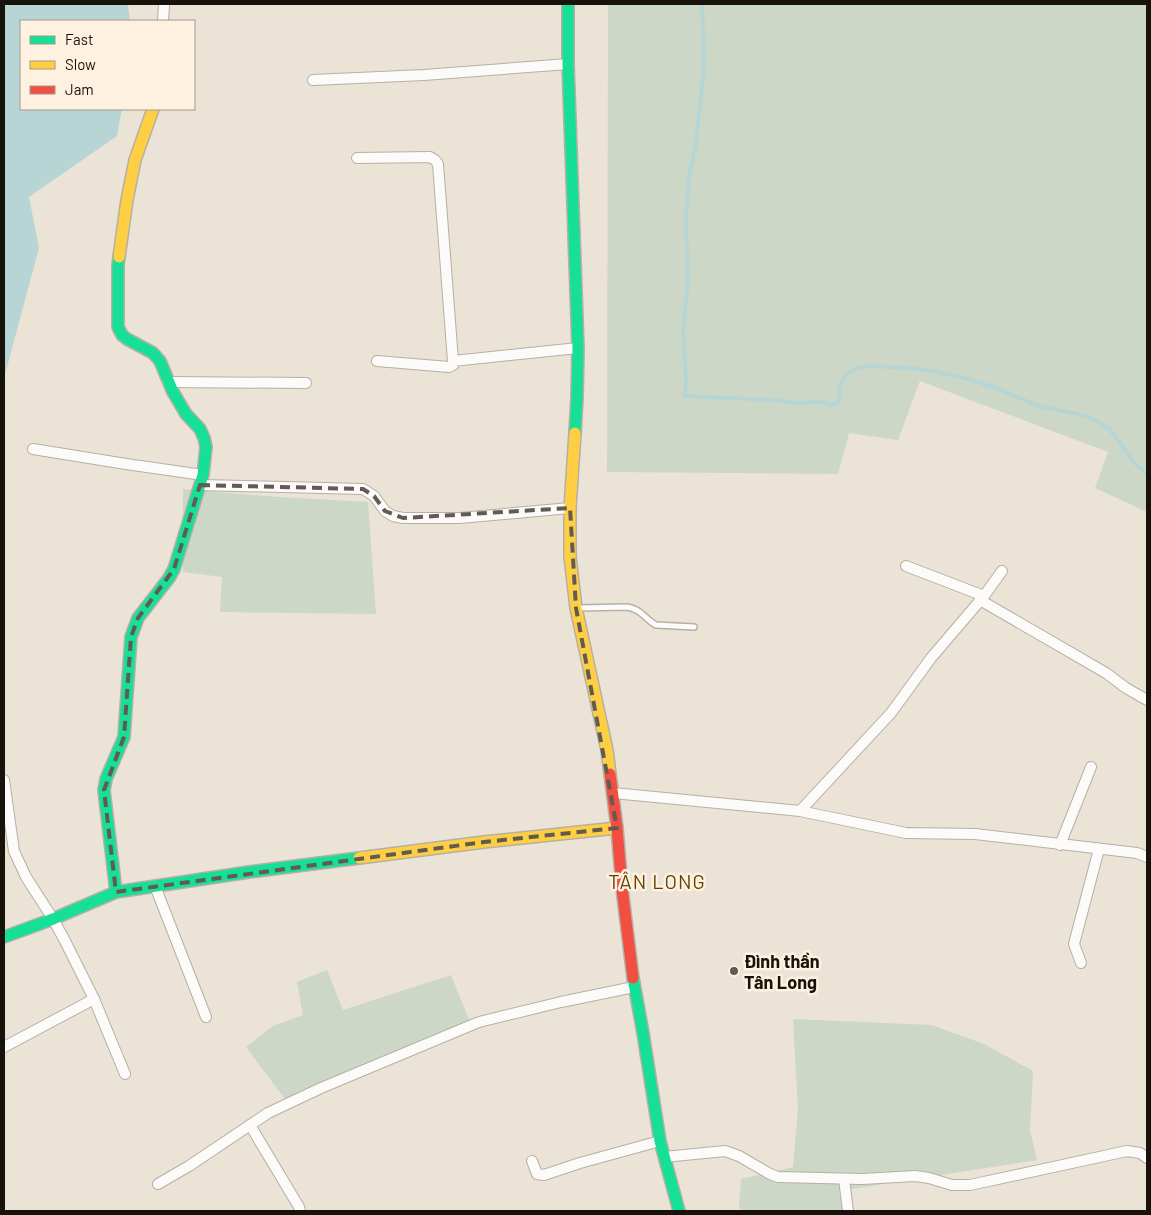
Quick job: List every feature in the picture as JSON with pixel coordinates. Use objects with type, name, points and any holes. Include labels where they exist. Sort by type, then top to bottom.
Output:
[{"type":"street","points":[[163,20],[164,4]]},
{"type":"street","points":[[568,4],[568,64],[578,348],[570,508],[570,557],[576,608],[608,750],[634,986],[660,1141],[676,1210]]},
{"type":"street","points":[[313,80],[424,75],[568,64]]},
{"type":"street","points":[[116,892],[104,790],[106,779],[124,737],[131,637],[138,618],[174,569],[201,480],[206,447],[200,429],[186,414],[173,392],[160,361],[153,353],[122,335],[118,327],[118,265],[127,200],[135,160],[153,110]]},
{"type":"street","points":[[357,158],[430,157],[438,164],[452,365],[448,367],[377,361]]},
{"type":"street","points":[[453,361],[578,348]]},
{"type":"street","points":[[168,382],[306,383]]},
{"type":"street","points":[[33,449],[126,464],[201,480],[363,489],[374,496],[385,511],[393,516],[403,518],[460,518],[570,508]]},
{"type":"street","points":[[906,566],[982,598],[1147,700]]},
{"type":"street","points":[[800,811],[891,713],[931,658],[982,598],[1002,571]]},
{"type":"street","points":[[1060,845],[1092,767]]},
{"type":"street","points":[[4,780],[14,851],[26,877],[53,919],[94,999],[125,1074]]},
{"type":"street","points":[[613,793],[800,811],[906,832],[975,834],[1137,853],[1147,857]]},
{"type":"street","points":[[4,938],[116,892],[249,872],[484,842],[617,828]]},
{"type":"street","points":[[1081,963],[1074,944],[1100,849]]},
{"type":"street","points":[[154,886],[206,1017]]},
{"type":"street","points":[[158,1184],[268,1114],[321,1088],[479,1022],[634,986]]},
{"type":"street","points":[[4,1047],[94,999]]},
{"type":"street","points":[[250,1125],[301,1211]]},
{"type":"street","points":[[532,1161],[537,1174],[544,1175],[660,1141]]},
{"type":"street","points":[[664,1157],[725,1151],[739,1156],[778,1177],[862,1179],[915,1176],[952,1184],[970,1185],[1127,1151],[1140,1153],[1147,1158]]},
{"type":"street","points":[[844,1179],[848,1211]]},
{"type":"lane","points":[[576,608],[627,607],[642,613],[650,622],[656,625],[694,627]]},
{"type":"highlighted area","points":[[200,485],[363,489],[374,496],[385,511],[403,518],[570,508],[576,608],[617,828],[484,842],[116,892],[104,790],[124,737],[131,637],[138,618],[174,569]]},
{"type":"green space","points":[[608,4],[1147,4],[1147,512],[1095,488],[1108,452],[920,381],[898,440],[849,433],[838,474],[607,472]]},
{"type":"green space","points":[[183,489],[368,502],[376,614],[220,612],[222,577],[183,572]]},
{"type":"green space","points":[[327,970],[343,1010],[451,975],[470,1022],[288,1103],[246,1047],[273,1026],[303,1015],[297,982]]},
{"type":"green space","points":[[793,1019],[932,1025],[984,1044],[1033,1071],[1030,1131],[1037,1160],[846,1190],[843,1211],[744,1211],[739,1208],[741,1179],[793,1167],[798,1109]]},
{"type":"water","points":[[4,4],[128,4],[130,20],[20,20],[20,110],[122,110],[117,136],[29,197],[39,248],[4,378]]},
{"type":"waterway","points":[[702,4],[703,77],[696,143],[689,176],[686,219],[688,281],[683,331],[686,377],[685,396],[797,403],[820,402],[832,405],[836,404],[840,399],[840,387],[846,375],[857,368],[876,366],[953,375],[996,388],[1040,406],[1091,418],[1109,430],[1135,463],[1147,474]]},
{"type":"traffic: fast","points":[[568,4],[568,64],[578,348],[575,433]]},
{"type":"traffic: fast","points":[[116,892],[104,790],[106,779],[124,737],[131,637],[138,618],[174,569],[203,475],[206,447],[200,429],[186,414],[173,392],[160,361],[153,353],[122,335],[118,327],[119,257]]},
{"type":"traffic: fast","points":[[4,937],[53,919],[116,892],[359,858]]},
{"type":"traffic: fast","points":[[633,978],[660,1141],[679,1211]]},
{"type":"traffic: slow","points":[[119,257],[135,160],[153,110]]},
{"type":"traffic: slow","points":[[575,433],[570,508],[570,557],[576,608],[607,750],[610,774]]},
{"type":"traffic: slow","points":[[359,858],[617,828]]},
{"type":"traffic: jam","points":[[610,774],[633,978]]},
{"type":"place","name":"Đình thần Tân Long","points":[[734,971]]},
{"type":"district","name":"TÂN LONG","points":[[657,881]]}]
